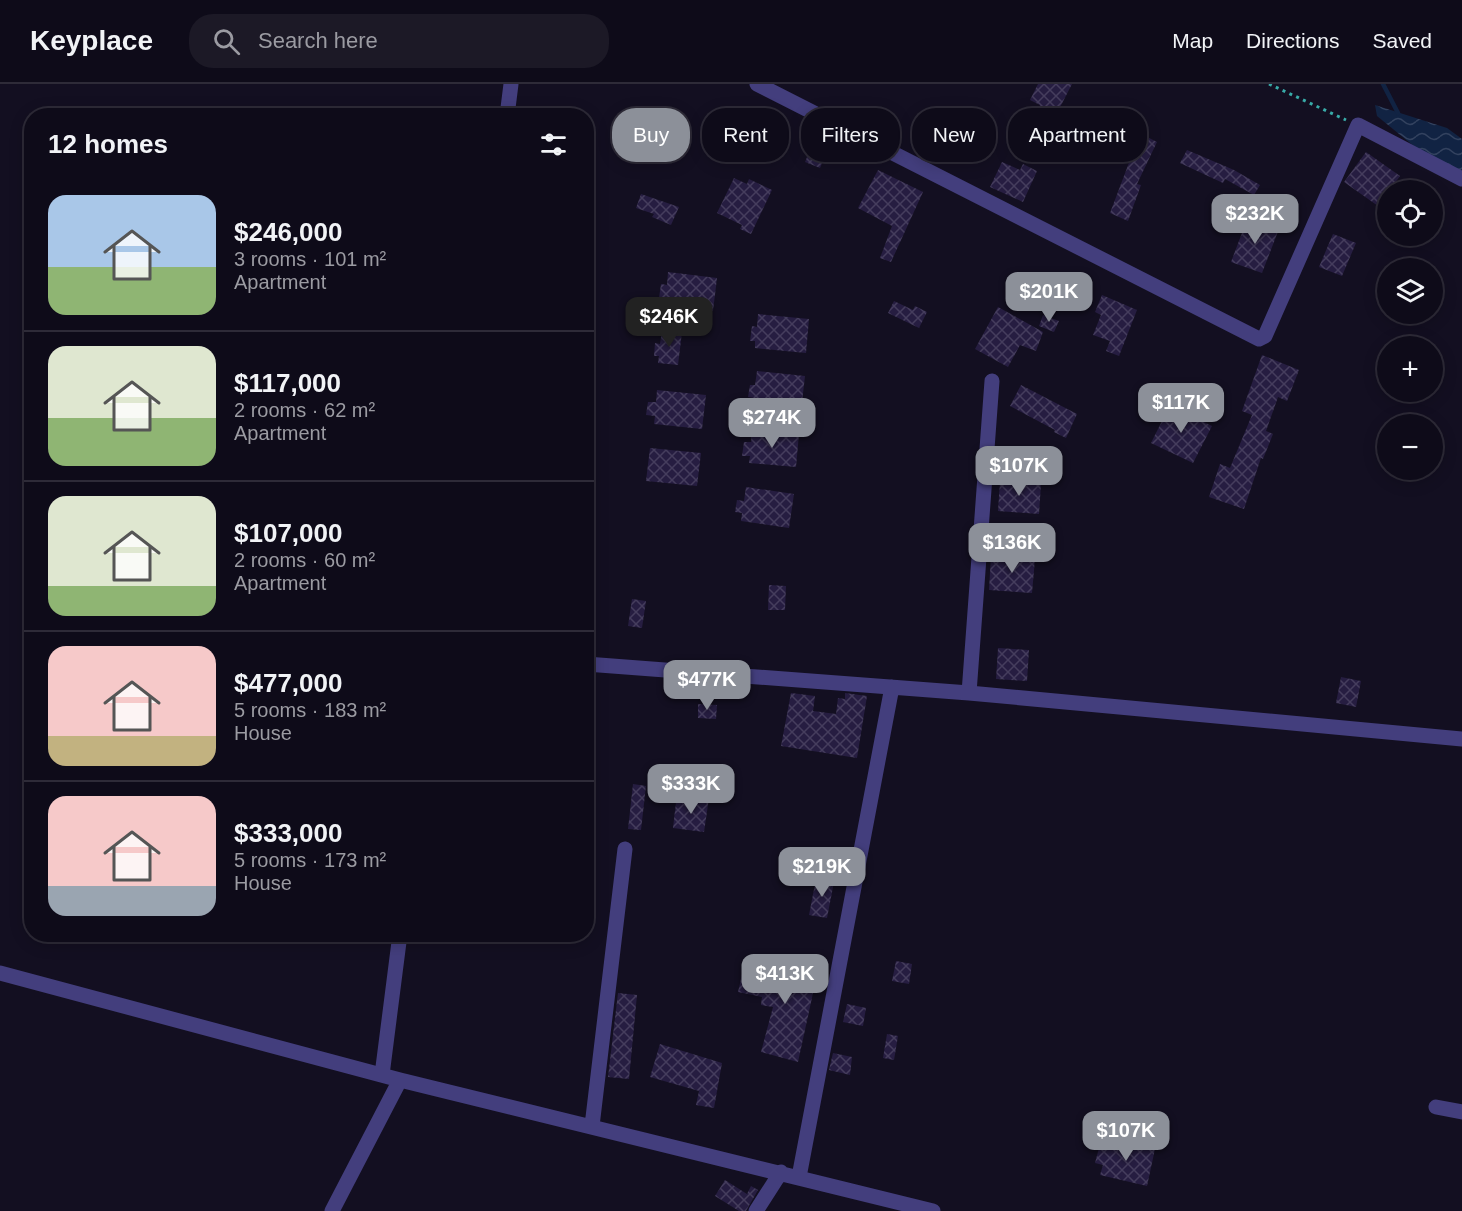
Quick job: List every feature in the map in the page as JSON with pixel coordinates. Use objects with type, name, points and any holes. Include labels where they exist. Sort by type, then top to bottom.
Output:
[{"type":"street","points":[[508,108],[511,84]]},
{"type":"street","points":[[757,84],[1259,339],[1265,336],[1358,125],[1462,179]]},
{"type":"street","points":[[969,693],[992,381]]},
{"type":"street","points":[[594,665],[969,693],[1462,740]]},
{"type":"street","points":[[799,1177],[892,687]]},
{"type":"street","points":[[592,1126],[625,849]]},
{"type":"street","points":[[382,1075],[399,942]]},
{"type":"street","points":[[0,973],[400,1080],[933,1211]]},
{"type":"street","points":[[332,1211],[400,1080]]},
{"type":"street","points":[[1436,1107],[1462,1112]]},
{"type":"street","points":[[756,1211],[781,1172]]},
{"type":"path","points":[[1269,84],[1358,125]]},
{"type":"water","points":[[1375,105],[1447,128],[1462,139],[1462,171],[1431,160],[1377,116]]},
{"type":"building","points":[[1038,84],[1072,84],[1060,108],[1039,108],[1040,105],[1030,100]]},
{"type":"building","points":[[1147,137],[1157,142],[1137,184],[1141,185],[1128,221],[1110,213],[1129,162],[1147,162]]},
{"type":"building","points":[[1187,150],[1234,170],[1260,185],[1254,195],[1225,179],[1223,183],[1180,163]]},
{"type":"building","points":[[1366,152],[1400,176],[1397,180],[1377,180],[1377,205],[1344,182]]},
{"type":"building","points":[[805,162],[823,162],[820,168]]},
{"type":"building","points":[[1002,162],[1020,170],[1023,164],[1037,171],[1023,202],[990,187]]},
{"type":"building","points":[[878,170],[923,192],[891,262],[880,258],[892,226],[858,208]]},
{"type":"building","points":[[734,178],[747,184],[749,179],[772,190],[751,234],[740,229],[742,225],[717,213]]},
{"type":"building","points":[[641,194],[679,207],[671,225],[652,217],[654,214],[636,208]]},
{"type":"building","points":[[1248,217],[1279,229],[1262,273],[1231,262]]},
{"type":"building","points":[[1333,234],[1356,243],[1342,276],[1319,267]]},
{"type":"building","points":[[668,272],[717,278],[713,311],[664,306],[665,299],[659,298],[661,284],[667,285]]},
{"type":"building","points":[[1102,295],[1137,310],[1119,356],[1106,351],[1110,341],[1093,335],[1101,315],[1095,312]]},
{"type":"building","points":[[894,301],[913,310],[915,306],[927,312],[919,328],[888,313]]},
{"type":"building","points":[[998,307],[1043,332],[1036,351],[1020,345],[1008,367],[975,349]]},
{"type":"building","points":[[758,314],[809,319],[806,353],[755,348],[755,341],[750,341],[752,326],[757,327]]},
{"type":"building","points":[[1043,315],[1059,321],[1054,332],[1039,326]]},
{"type":"building","points":[[662,330],[682,332],[678,365],[658,363],[659,356],[654,356],[655,343],[660,344]]},
{"type":"building","points":[[1262,355],[1299,370],[1287,401],[1278,397],[1266,431],[1273,434],[1263,459],[1261,458],[1244,509],[1209,497],[1220,464],[1230,468],[1252,415],[1242,411]]},
{"type":"building","points":[[757,371],[805,376],[801,411],[753,406],[754,398],[748,397],[750,385],[755,385]]},
{"type":"building","points":[[1021,385],[1077,414],[1066,438],[1010,406]]},
{"type":"building","points":[[657,390],[706,395],[702,429],[654,424],[655,416],[646,415],[648,402],[656,402]]},
{"type":"building","points":[[1170,405],[1212,426],[1193,463],[1151,443]]},
{"type":"building","points":[[752,430],[799,434],[796,467],[749,463],[750,456],[742,456],[744,442],[751,442]]},
{"type":"building","points":[[650,448],[701,453],[697,486],[646,481]]},
{"type":"building","points":[[1000,481],[1041,484],[1039,514],[998,511]]},
{"type":"building","points":[[746,487],[794,494],[789,528],[741,521],[742,513],[735,512],[737,500],[744,501]]},
{"type":"building","points":[[991,556],[1035,559],[1032,593],[989,590]]},
{"type":"building","points":[[769,585],[786,586],[785,610],[768,610]]},
{"type":"building","points":[[632,599],[646,601],[642,628],[628,626]]},
{"type":"building","points":[[998,648],[1029,650],[1027,681],[996,679]]},
{"type":"building","points":[[1341,677],[1361,681],[1356,707],[1336,703]]},
{"type":"building","points":[[791,693],[815,696],[813,711],[836,714],[838,698],[845,699],[845,693],[867,696],[857,758],[781,746]]},
{"type":"building","points":[[698,704],[717,705],[716,719],[698,718]]},
{"type":"building","points":[[633,784],[646,786],[641,830],[628,829]]},
{"type":"building","points":[[697,797],[709,798],[704,832],[673,828],[676,802],[696,805]]},
{"type":"building","points":[[816,879],[834,882],[827,918],[809,915]]},
{"type":"building","points":[[790,957],[820,961],[798,1062],[761,1052],[773,1007],[761,1005],[762,997],[738,992],[743,970],[786,980]]},
{"type":"building","points":[[896,961],[912,964],[909,984],[892,981]]},
{"type":"building","points":[[618,993],[637,995],[629,1079],[608,1077]]},
{"type":"building","points":[[847,1004],[866,1008],[863,1026],[843,1022]]},
{"type":"building","points":[[887,1034],[898,1036],[894,1060],[883,1058]]},
{"type":"building","points":[[660,1044],[722,1063],[714,1108],[696,1105],[699,1091],[650,1077]]},
{"type":"building","points":[[833,1053],[852,1057],[850,1075],[829,1070]]},
{"type":"building","points":[[1108,1138],[1155,1149],[1147,1186],[1100,1175],[1103,1165],[1095,1163],[1099,1148],[1106,1150]]},
{"type":"building","points":[[725,1180],[747,1194],[751,1186],[758,1190],[746,1211],[739,1211],[715,1196]]},
{"type":"waterway","points":[[1383,84],[1398,113]]}]
